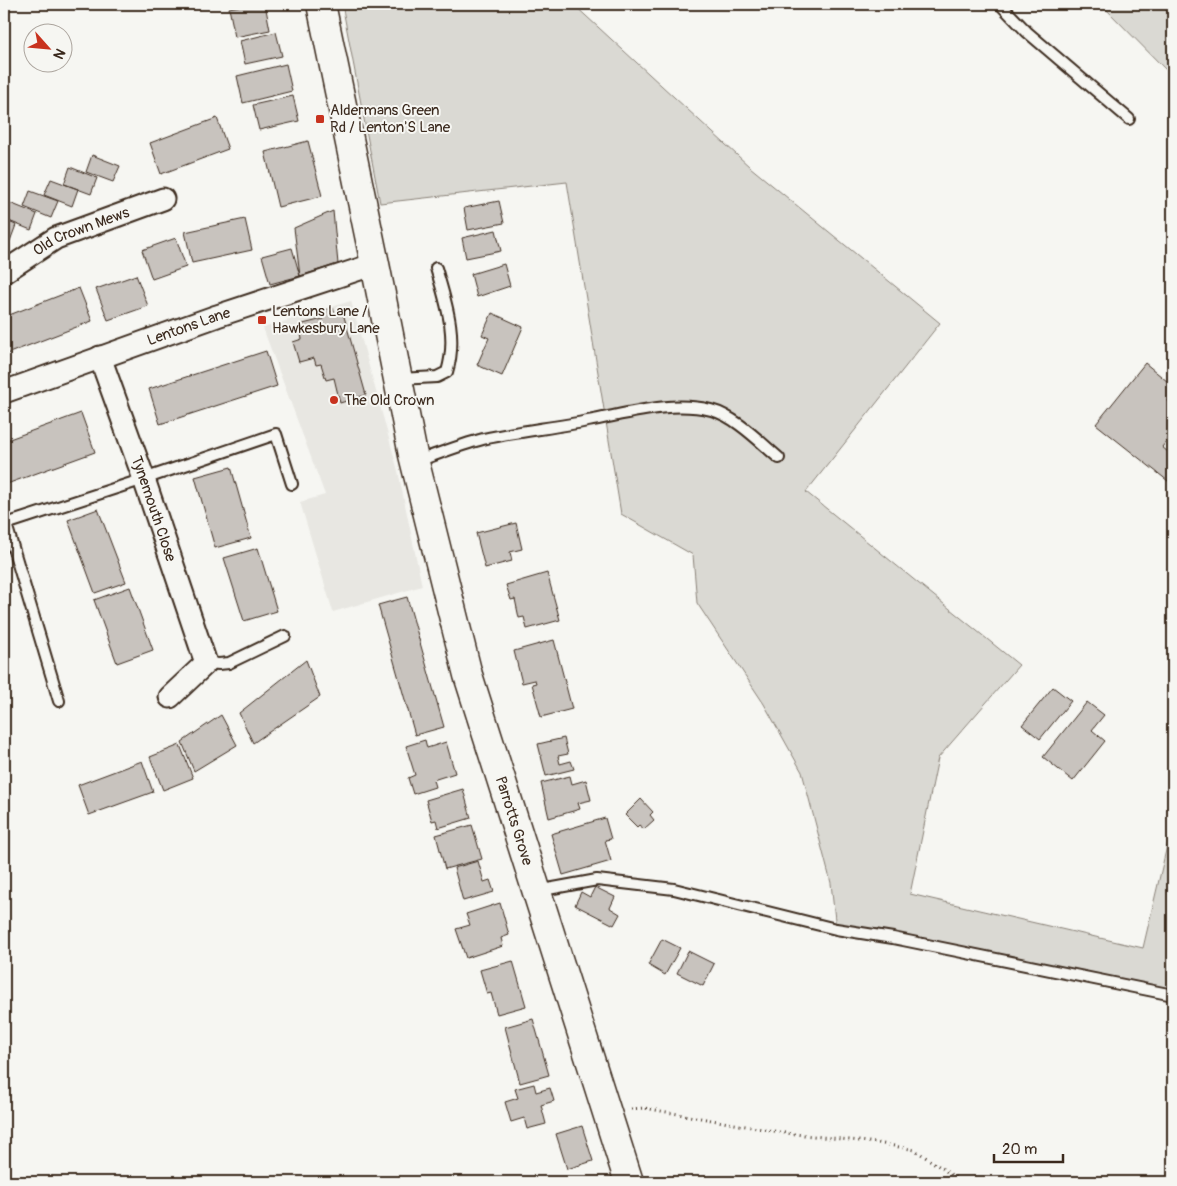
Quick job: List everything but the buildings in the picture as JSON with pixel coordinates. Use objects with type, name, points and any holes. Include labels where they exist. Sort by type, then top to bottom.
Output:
[{"type":"main road","name":"Parrotts Grove","points":[[321,4],[413,459],[468,675],[628,1182]]},
{"type":"street","name":"Old Crown Mews","points":[[4,272],[56,238],[163,199]]},
{"type":"street","name":"Lentons Lane","points":[[4,392],[217,316],[375,264]]},
{"type":"street","name":"Tynemouth Close","points":[[100,357],[144,479],[206,663]]},
{"type":"street","points":[[170,697],[206,663]]},
{"type":"lane","points":[[1000,4],[1026,32],[1129,119]]},
{"type":"lane","points":[[398,379],[437,376],[446,372],[451,356],[452,340],[449,313],[436,268]]},
{"type":"lane","points":[[413,459],[482,440],[541,428],[657,408],[688,407],[711,410],[726,415],[778,458]]},
{"type":"lane","points":[[60,701],[6,524],[276,434],[292,484]]},
{"type":"lane","points":[[206,663],[229,663],[285,636]]},
{"type":"lane","points":[[537,891],[597,880],[674,890],[836,930],[893,938],[1173,995]]},
{"type":"path","points":[[626,1109],[644,1108],[785,1133],[878,1143],[915,1150],[962,1182]]},
{"type":"shaded area","points":[[342,4],[573,4],[750,167],[940,323],[806,492],[1019,665],[938,758],[910,894],[1143,948],[1170,833],[1173,828],[1173,995],[836,929],[831,883],[802,772],[764,704],[697,603],[693,555],[621,514],[567,182],[380,203]]},
{"type":"shaded area","points":[[1101,4],[1161,4],[1173,20],[1173,77]]},
{"type":"shaded area","name":"The Old Crown","points":[[351,301],[398,471],[422,586],[333,612],[300,502],[325,495],[263,328]]},
{"type":"place","name":"Aldermans Green Rd / Lenton'S Lane","points":[[320,119]]},
{"type":"place","name":"Lentons Lane / Hawkesbury Lane","points":[[262,320]]},
{"type":"place","name":"The Old Crown","points":[[334,400]]}]
